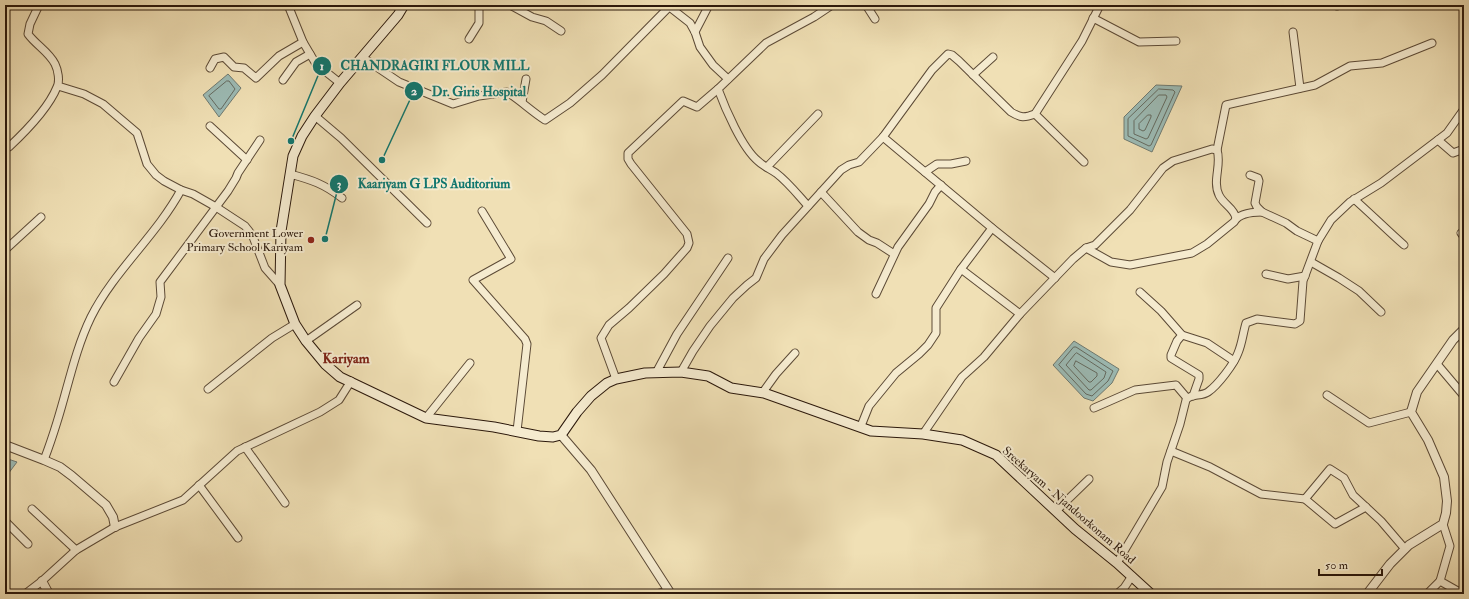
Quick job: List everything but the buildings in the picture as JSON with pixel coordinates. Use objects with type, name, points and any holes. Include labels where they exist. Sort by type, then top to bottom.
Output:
[{"type":"main road","points":[[404,5],[398,15],[340,83],[315,116],[302,136],[293,156],[281,231],[280,285],[295,324],[306,341],[325,364],[340,377],[426,418],[517,431],[538,436],[553,437],[561,435]]},
{"type":"main road","name":"Sreekaryam - Njandoorkonam Road","points":[[561,435],[577,412],[591,396],[607,383],[616,379],[656,373],[682,372],[708,376],[732,388],[763,392],[861,426],[871,431],[923,434],[962,440],[996,455],[1075,529],[1117,563],[1151,594]]},
{"type":"street","points":[[6,147],[32,122],[51,99],[58,86],[56,66],[48,54],[31,39],[28,34],[30,24],[39,5]]},
{"type":"street","points":[[288,5],[303,42],[316,64],[340,83]]},
{"type":"street","points":[[469,39],[480,23],[479,5]]},
{"type":"street","points":[[510,5],[532,17],[546,21],[561,31]]},
{"type":"street","points":[[695,32],[709,5]]},
{"type":"street","points":[[616,379],[601,338],[604,331],[608,325],[629,308],[664,274],[687,248],[689,243],[687,234],[631,164],[628,159],[628,153],[683,101],[698,107],[766,43],[814,17],[832,5]]},
{"type":"street","points":[[866,5],[876,19]]},
{"type":"street","points":[[682,372],[693,351],[710,326],[733,298],[756,278],[764,259],[782,235],[841,170],[849,165],[859,162],[883,138],[932,70],[948,54],[952,55],[1011,112],[1020,117],[1036,114],[1082,41],[1100,5]]},
{"type":"street","points":[[362,57],[399,82],[453,104],[479,96],[507,92],[544,120],[570,103],[633,44],[668,6],[690,23],[700,47],[713,65],[728,80]]},
{"type":"street","points":[[1093,18],[1139,42],[1176,40]]},
{"type":"street","points":[[1293,32],[1300,88]]},
{"type":"street","points":[[210,68],[215,59],[224,57],[234,67],[244,68],[256,78],[279,56],[303,42]]},
{"type":"street","points":[[1236,218],[1234,213],[1218,193],[1216,177],[1219,155],[1217,150],[1226,105],[1315,85],[1350,66],[1382,63],[1432,43]]},
{"type":"street","points":[[282,80],[296,62],[310,54]]},
{"type":"street","points":[[973,75],[993,57]]},
{"type":"street","points":[[522,102],[526,79]]},
{"type":"street","points":[[58,86],[84,94],[103,104],[137,133],[147,164],[164,181],[216,207],[250,231],[265,268],[280,285]]},
{"type":"street","points":[[718,89],[726,111],[740,138],[757,160],[780,177],[808,206]]},
{"type":"street","points":[[1190,397],[1210,391],[1228,371],[1238,353],[1246,323],[1257,319],[1295,324],[1300,321],[1303,281],[1318,242],[1331,220],[1354,199],[1381,183],[1447,133],[1464,109]]},
{"type":"street","points":[[767,167],[818,114]]},
{"type":"street","points":[[1036,114],[1084,162]]},
{"type":"street","points":[[315,116],[341,138],[427,223]]},
{"type":"street","points":[[210,126],[247,160]]},
{"type":"street","points":[[883,138],[1055,278]]},
{"type":"street","points":[[114,382],[139,338],[156,314],[161,297],[160,282],[228,192],[238,173],[260,140]]},
{"type":"street","points":[[1438,140],[1453,153],[1464,148]]},
{"type":"street","points":[[923,434],[962,377],[984,357],[1020,314],[1073,259],[1086,248],[1095,245],[1130,210],[1163,168],[1180,158],[1212,149],[1217,150]]},
{"type":"street","points":[[925,172],[937,164],[951,164],[966,161]]},
{"type":"street","points":[[290,174],[306,178],[326,186],[342,198]]},
{"type":"street","points":[[1250,175],[1258,178],[1259,181],[1255,202],[1262,212]]},
{"type":"street","points":[[876,294],[898,247],[941,185]]},
{"type":"street","points":[[44,460],[57,424],[76,354],[91,318],[107,290],[171,208],[181,190]]},
{"type":"street","points":[[821,192],[858,232],[894,254]]},
{"type":"street","points":[[1354,199],[1380,225],[1404,245]]},
{"type":"street","points":[[482,211],[511,259],[473,280],[525,339],[527,344],[517,431]]},
{"type":"street","points":[[1086,248],[1110,262],[1130,265],[1168,258],[1192,253],[1207,244],[1234,222],[1236,218],[1249,213],[1262,212],[1286,223],[1297,231],[1318,242]]},
{"type":"street","points":[[5,250],[41,217]]},
{"type":"street","points":[[861,426],[869,406],[896,373],[919,354],[936,333],[936,308],[961,269],[992,228]]},
{"type":"street","points":[[656,373],[677,334],[728,258]]},
{"type":"street","points":[[1311,262],[1359,290],[1381,312]]},
{"type":"street","points":[[961,269],[1020,314]]},
{"type":"street","points":[[1266,274],[1288,279],[1305,276]]},
{"type":"street","points":[[1140,292],[1161,311],[1182,335],[1207,343],[1234,361]]},
{"type":"street","points":[[306,341],[357,305]]},
{"type":"street","points":[[208,389],[272,338],[295,324]]},
{"type":"street","points":[[1427,594],[1440,581],[1450,546],[1443,524],[1447,501],[1444,477],[1428,440],[1411,412],[1417,392],[1453,340],[1464,329]]},
{"type":"street","points":[[1117,563],[1162,487],[1167,462],[1180,424],[1186,400],[1190,397],[1200,379],[1199,375],[1171,358],[1170,355],[1177,341],[1182,335]]},
{"type":"street","points":[[763,392],[776,374],[795,353]]},
{"type":"street","points":[[426,418],[470,363]]},
{"type":"street","points":[[1437,364],[1464,396]]},
{"type":"street","points":[[25,594],[42,581],[76,550],[115,527],[183,500],[237,451],[320,412],[339,400],[351,381]]},
{"type":"street","points":[[1094,408],[1135,390],[1176,385],[1190,397]]},
{"type":"street","points":[[1327,395],[1369,423],[1411,412]]},
{"type":"street","points":[[561,435],[591,470],[671,592],[658,594]]},
{"type":"street","points":[[5,446],[60,467],[106,505],[113,516],[115,527]]},
{"type":"street","points":[[245,447],[285,503]]},
{"type":"street","points":[[1171,451],[1210,467],[1261,494],[1305,499],[1335,524],[1366,507]]},
{"type":"street","points":[[1305,499],[1330,469],[1344,478],[1353,495],[1381,521],[1405,549]]},
{"type":"street","points":[[1056,510],[1089,478]]},
{"type":"street","points":[[199,485],[238,538]]},
{"type":"street","points":[[32,508],[76,550]]},
{"type":"street","points":[[5,521],[28,544]]},
{"type":"street","points":[[1367,594],[1390,564],[1405,549],[1443,524]]},
{"type":"street","points":[[1117,594],[1124,588],[1132,576]]},
{"type":"street","points":[[42,581],[49,594]]},
{"type":"street","points":[[1440,581],[1463,594]]},
{"type":"water","points":[[228,74],[241,88],[219,117],[203,95]]},
{"type":"water","points":[[1156,85],[1182,86],[1152,152],[1124,139],[1124,117]]},
{"type":"water","points":[[1074,341],[1119,369],[1112,383],[1093,401],[1084,398],[1053,365]]},
{"type":"water","points":[[5,458],[17,462],[5,478]]},
{"type":"place","name":"CHANDRAGIRI FLOUR MILL","points":[[291,141]]},
{"type":"place","name":"Dr. Giris Hospital","points":[[382,160]]},
{"type":"place","name":"Kaariyam G LPS Auditorium","points":[[325,239]]},
{"type":"place","name":"Government Lower Primary School Kariyam","points":[[311,240]]},
{"type":"district","name":"Kariyam","points":[[346,358]]}]
